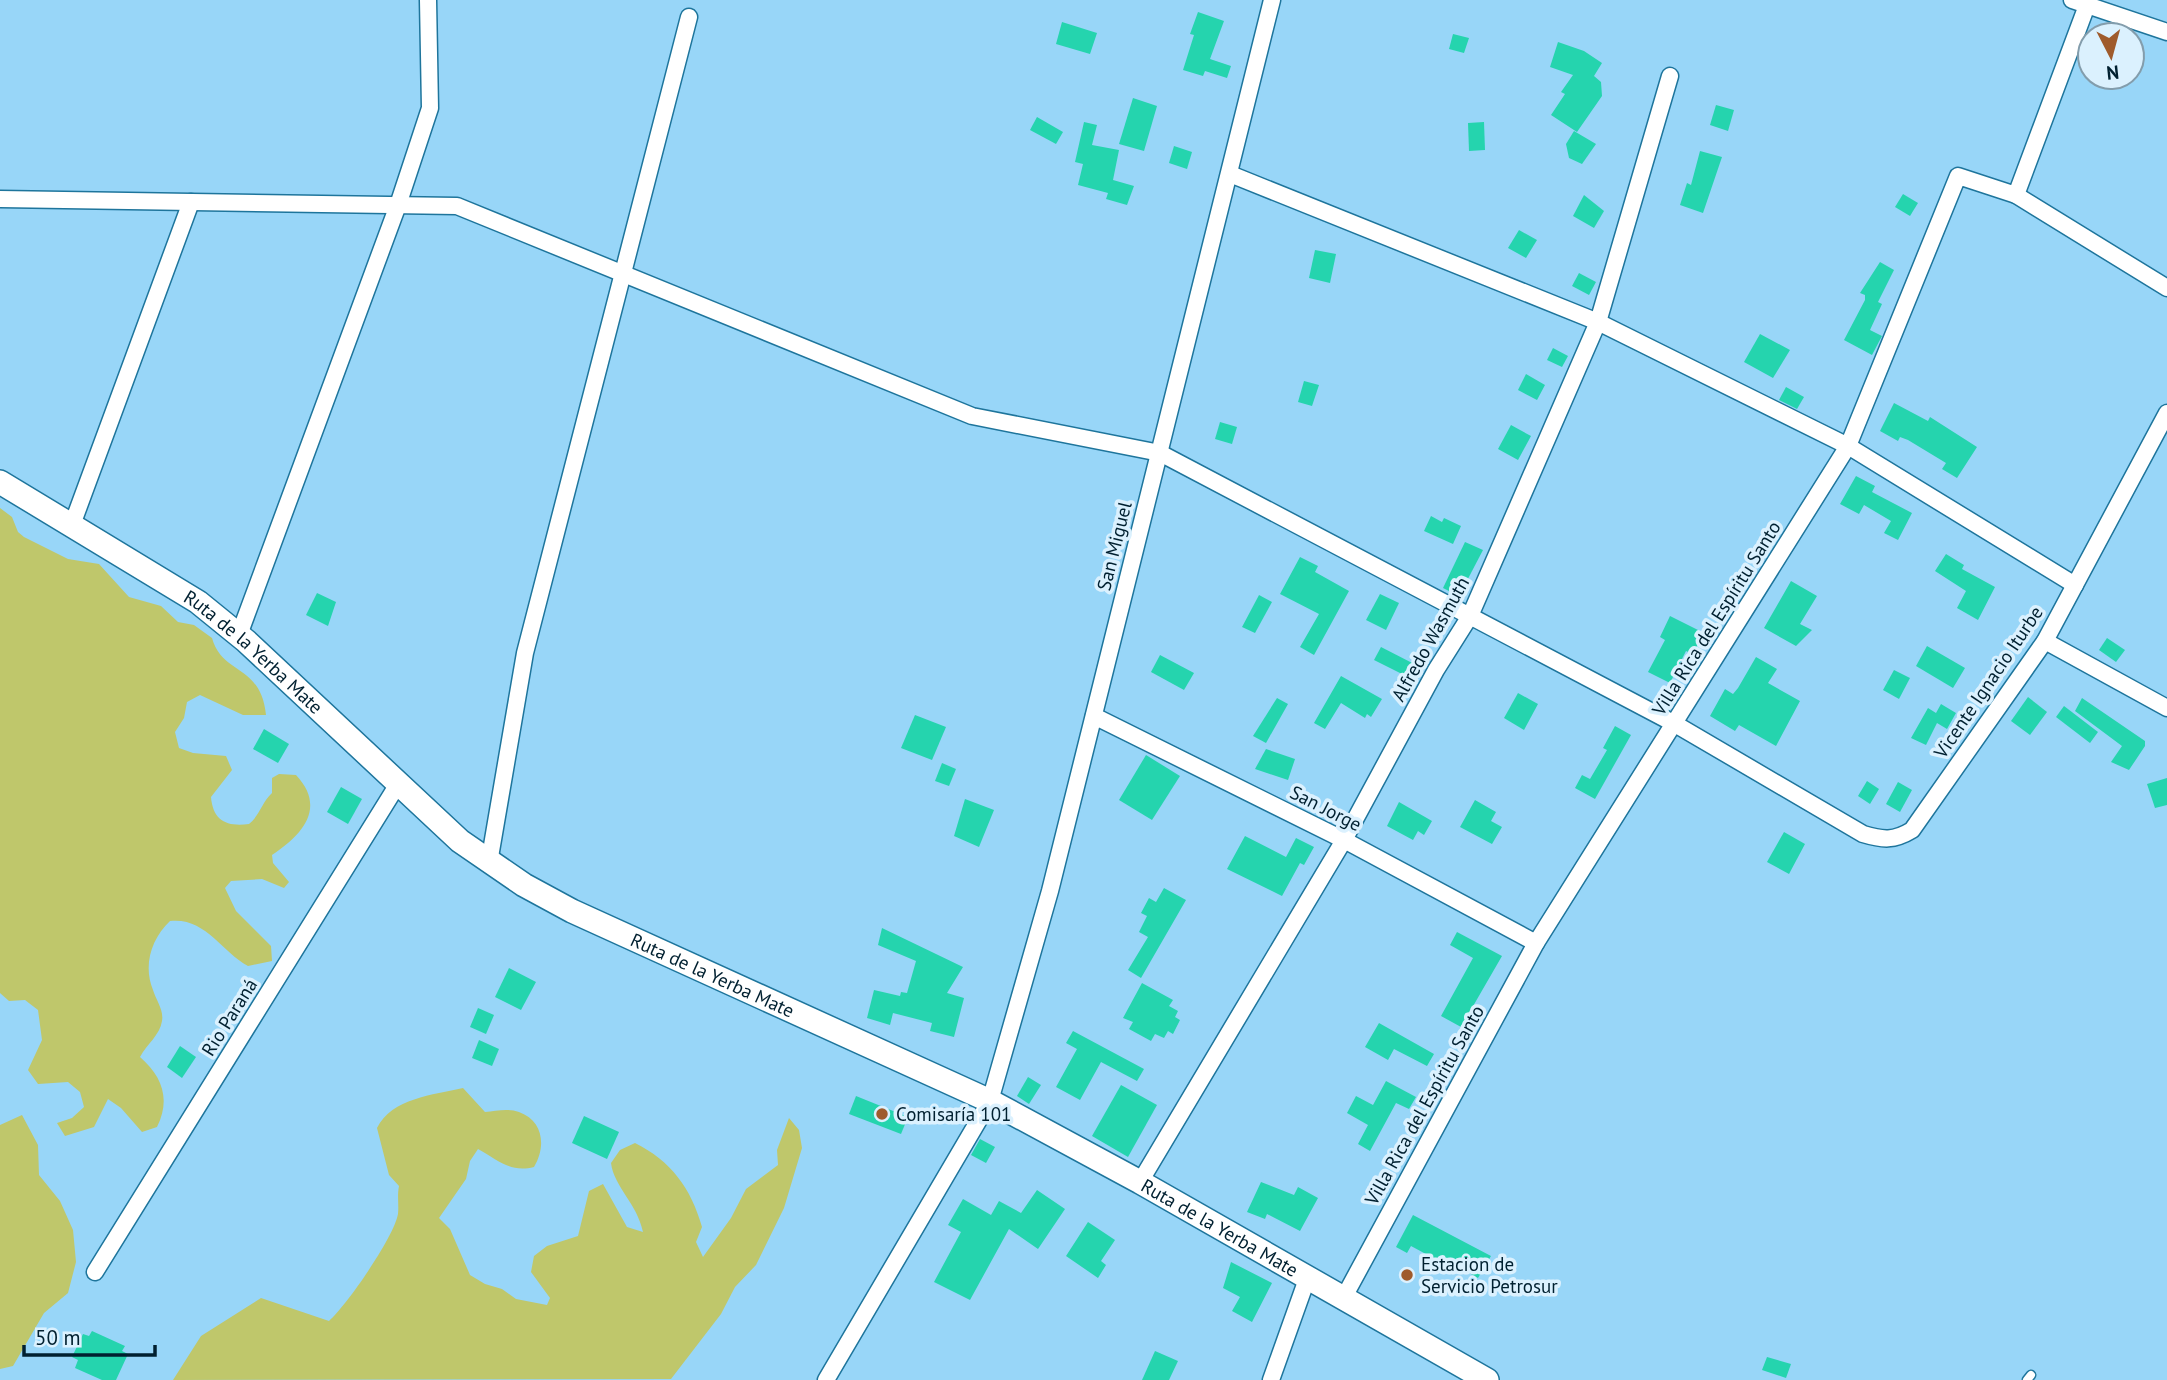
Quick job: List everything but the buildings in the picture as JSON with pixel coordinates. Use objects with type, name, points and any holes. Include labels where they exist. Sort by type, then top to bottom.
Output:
[{"type":"main road","name":"Ruta de la Yerba Mate","points":[[0,482],[198,602],[239,635],[460,841],[489,863],[572,911],[989,1101],[1140,1182],[1487,1380]]},
{"type":"street","points":[[239,635],[398,205],[430,108],[428,0]]},
{"type":"street","name":"San Miguel","points":[[826,1380],[989,1101],[1050,891],[1272,0]]},
{"type":"street","points":[[2167,32],[2082,2],[2016,195],[2167,288]]},
{"type":"street","points":[[489,863],[525,653],[689,17]]},
{"type":"street","name":"Alfredo Wasmuth","points":[[1140,1182],[1344,840],[1436,670],[1470,616],[1598,321],[1670,76]]},
{"type":"street","points":[[1230,174],[1598,321],[1848,446],[2075,585]]},
{"type":"street","name":"Villa Rica del Espíritu Santo","points":[[1343,1299],[1536,943],[1848,446],[1958,176],[2016,195]]},
{"type":"street","points":[[0,199],[457,206],[972,416],[1160,453],[1675,724]]},
{"type":"street","points":[[72,525],[191,202]]},
{"type":"street","name":"Vicente Ignacio Iturbe","points":[[1675,724],[1863,834],[1881,839],[1898,839],[1912,830],[2045,641],[2167,413]]},
{"type":"street","points":[[2045,641],[2167,708]]},
{"type":"street","name":"San Jorge","points":[[1094,716],[1344,840],[1536,943]]},
{"type":"street","name":"Rio Paraná","points":[[95,1272],[398,784]]},
{"type":"street","points":[[1271,1380],[1307,1279]]},
{"type":"green space","points":[[0,508],[12,517],[18,532],[24,537],[68,559],[99,564],[129,597],[161,606],[178,622],[194,625],[212,638],[224,658],[257,687],[266,715],[243,715],[200,695],[187,702],[184,718],[175,732],[179,748],[193,753],[226,756],[232,770],[211,797],[215,812],[222,821],[249,824],[272,793],[272,778],[279,774],[296,775],[310,799],[310,810],[301,830],[272,855],[273,863],[289,882],[284,888],[262,879],[231,881],[225,888],[236,911],[271,946],[272,961],[248,966],[212,936],[193,924],[182,921],[170,921],[158,936],[151,953],[149,972],[161,1009],[162,1021],[159,1031],[140,1057],[159,1080],[164,1098],[157,1127],[142,1132],[121,1108],[108,1099],[94,1127],[65,1136],[57,1123],[72,1118],[84,1107],[80,1092],[68,1082],[38,1084],[28,1070],[42,1040],[38,1010],[25,1000],[9,1001],[0,993]]},
{"type":"green space","points":[[463,1088],[485,1112],[511,1110],[527,1116],[538,1128],[540,1151],[534,1167],[518,1168],[511,1167],[478,1149],[470,1161],[466,1179],[439,1218],[450,1229],[470,1275],[485,1284],[502,1289],[516,1299],[547,1305],[550,1298],[531,1272],[534,1256],[547,1246],[578,1236],[589,1191],[603,1184],[627,1227],[643,1232],[636,1212],[613,1172],[611,1163],[620,1150],[635,1143],[659,1158],[678,1177],[692,1200],[702,1227],[696,1242],[703,1257],[731,1218],[746,1189],[778,1165],[777,1150],[789,1118],[799,1130],[802,1148],[784,1208],[756,1265],[735,1287],[721,1314],[671,1379],[173,1380],[201,1336],[261,1298],[329,1321],[337,1313],[369,1270],[395,1225],[398,1214],[399,1186],[389,1175],[377,1128],[384,1118],[403,1104]]},
{"type":"green space","points":[[22,1115],[38,1145],[39,1175],[60,1201],[73,1230],[76,1262],[68,1293],[44,1313],[13,1366],[0,1369],[0,1125]]},
{"type":"place","name":"Comisaría 101","points":[[882,1114]]},
{"type":"place","name":"Estacion de Servicio Petrosur","points":[[1407,1275]]}]
